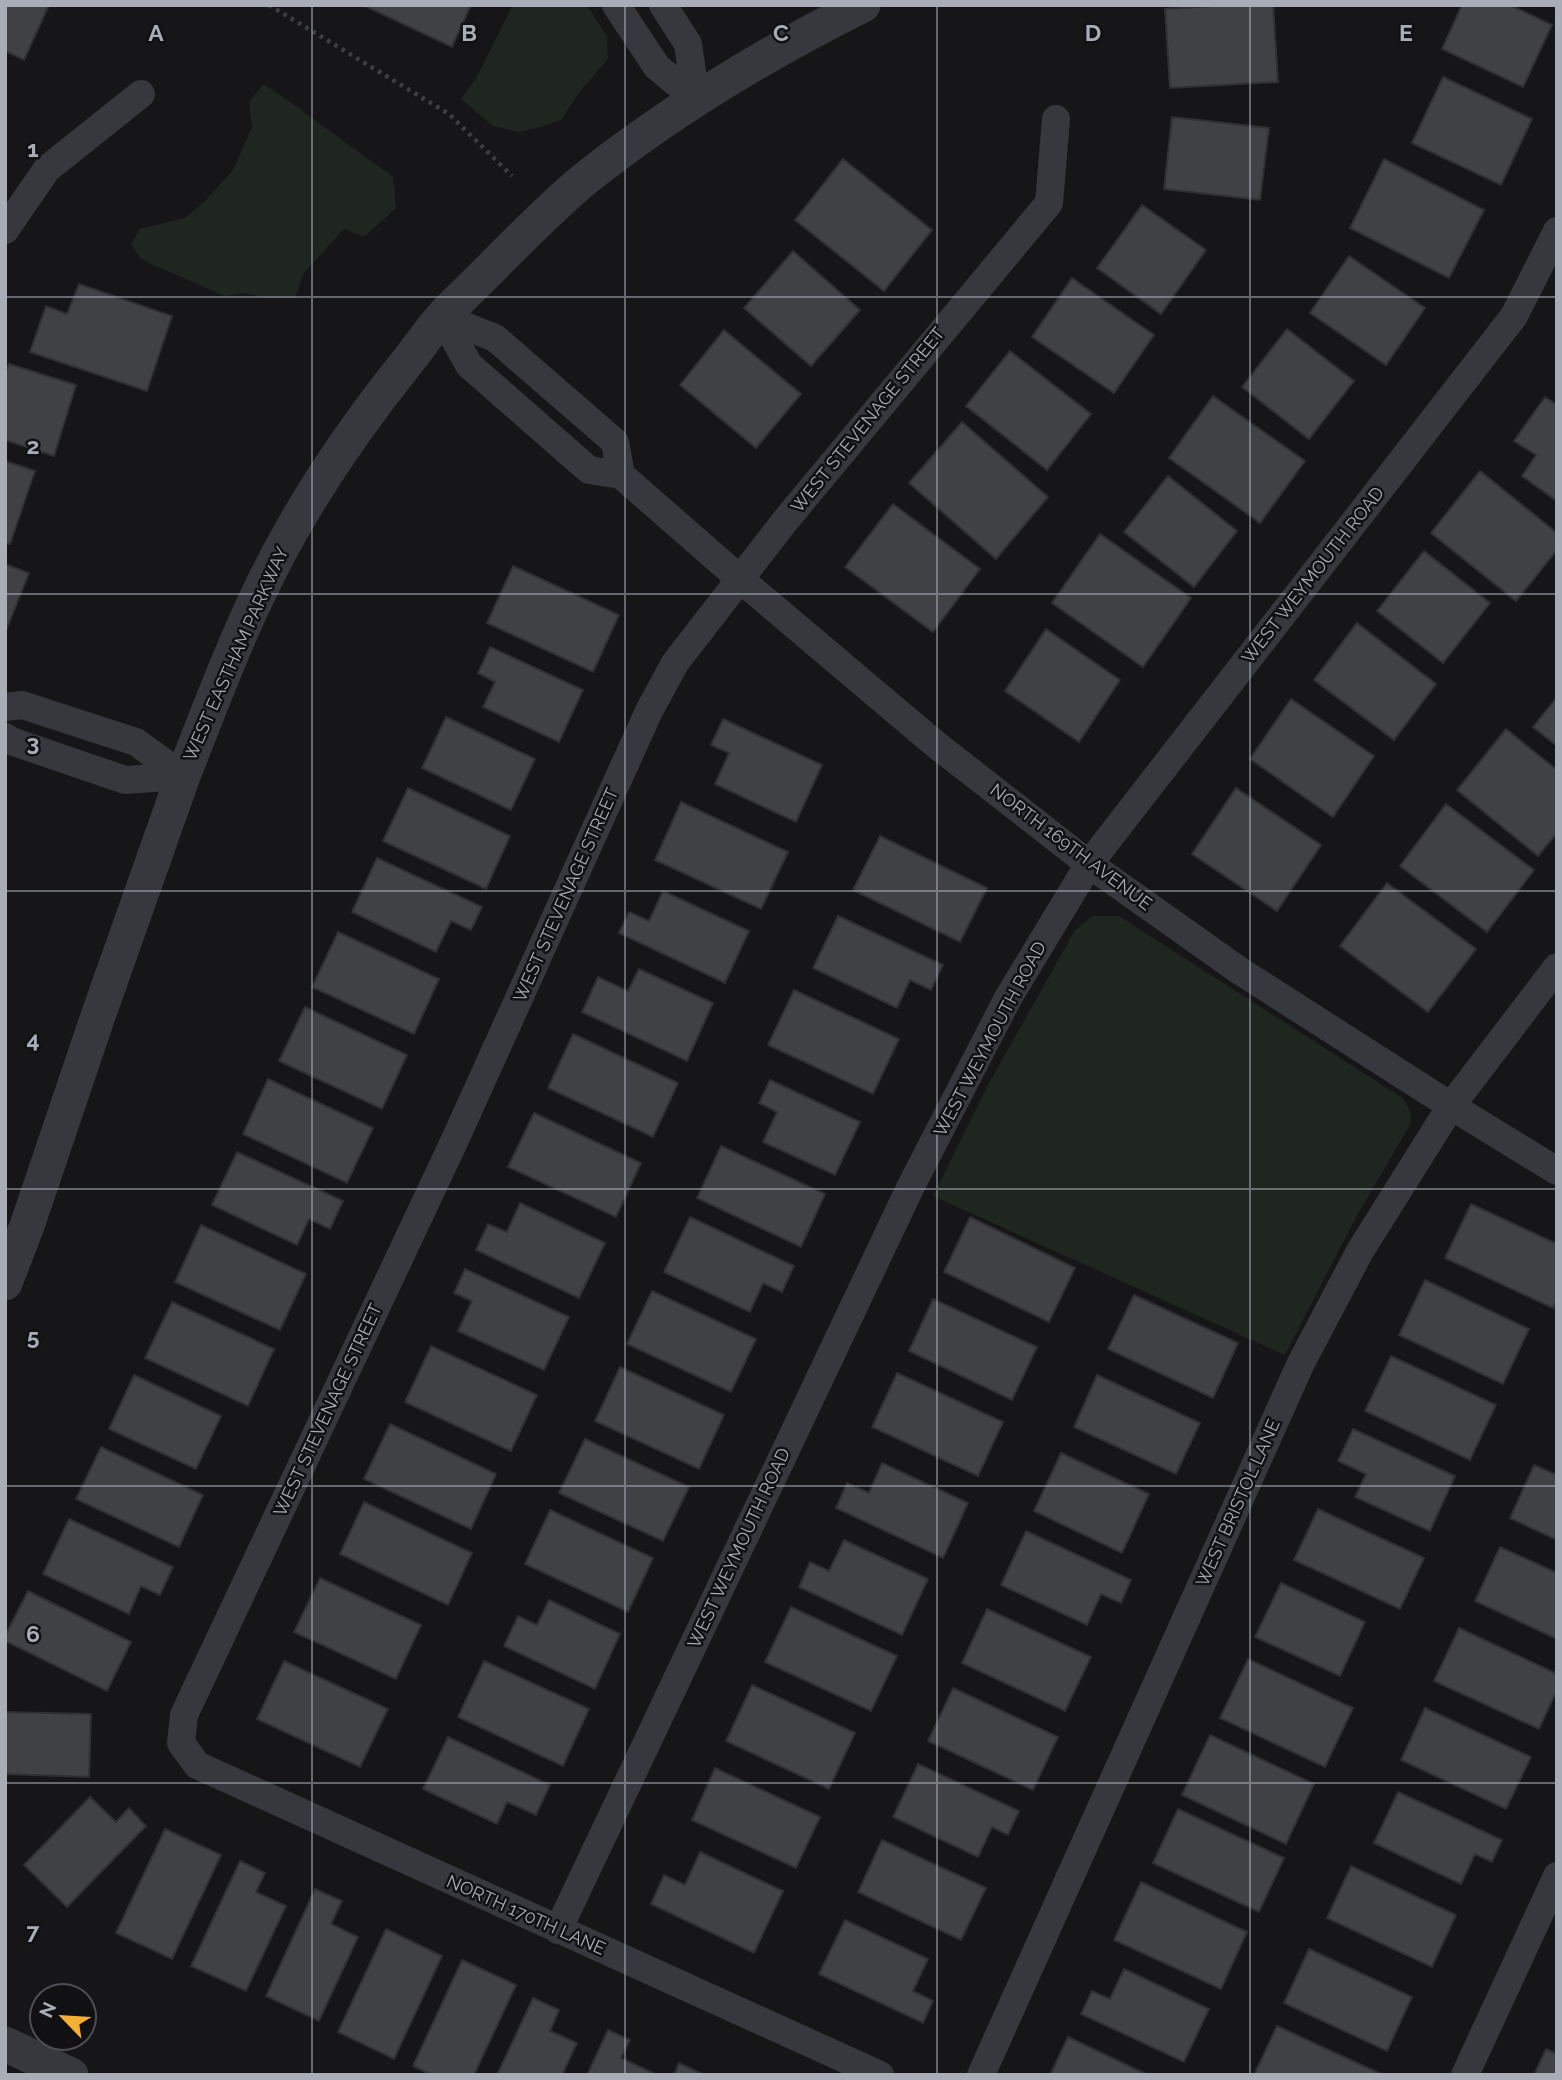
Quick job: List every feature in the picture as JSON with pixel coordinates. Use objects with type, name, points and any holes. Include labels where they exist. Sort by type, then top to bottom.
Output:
[{"type":"street","points":[[616,5],[657,67],[696,100]]},
{"type":"street","points":[[663,5],[688,44],[696,100]]},
{"type":"street","name":"WEST EASTHAM PARKWAY","points":[[5,1283],[183,776],[243,629],[285,543],[333,464],[376,402],[442,317],[518,240],[579,184],[696,100],[863,5]]},
{"type":"street","points":[[5,230],[47,169],[141,94]]},
{"type":"street","name":"WEST STEVENAGE STREET","points":[[181,1743],[184,1716],[453,1144],[649,710],[675,663],[740,579],[869,418],[1048,203],[1056,120]]},
{"type":"street","name":"WEST WEYMOUTH ROAD","points":[[558,1930],[911,1186],[1008,998],[1088,864],[1514,316],[1557,231]]},
{"type":"street","points":[[442,317],[495,338],[615,442],[621,475]]},
{"type":"street","name":"NORTH 169TH AVENUE","points":[[442,317],[469,365],[589,470],[621,475],[934,743],[1088,864],[1240,971],[1557,1171]]},
{"type":"street","points":[[5,706],[22,705],[136,742],[183,776]]},
{"type":"street","points":[[5,737],[125,780],[183,776]]},
{"type":"street","name":"WEST BRISTOL LANE","points":[[981,2075],[1301,1363],[1360,1251],[1451,1106],[1557,967]]},
{"type":"street","name":"NORTH 170TH LANE","points":[[181,1743],[197,1765],[880,2075]]},
{"type":"street","points":[[1465,2075],[1557,1876]]},
{"type":"street","points":[[5,2044],[71,2075]]},
{"type":"path","points":[[269,5],[450,114],[512,176]]},
{"type":"shaded area","points":[[513,5],[587,5],[607,36],[608,59],[580,91],[561,120],[518,132],[493,126],[461,99],[477,77]]},
{"type":"shaded area","points":[[263,84],[393,177],[396,208],[364,237],[344,229],[304,273],[295,298],[268,298],[244,293],[225,296],[140,258],[131,244],[140,229],[185,218],[206,200],[233,170],[252,127],[249,102]]},
{"type":"shaded area","points":[[1093,916],[1119,916],[1404,1099],[1410,1111],[1411,1123],[1354,1221],[1285,1355],[933,1196],[988,1085],[1075,930]]},
{"type":"building","points":[[5,5],[49,5],[24,60],[5,51]]},
{"type":"building","points":[[471,5],[452,47],[367,7]]},
{"type":"building","points":[[1273,5],[1278,82],[1170,88],[1165,9]]},
{"type":"building","points":[[1462,5],[1510,5],[1552,25],[1523,87],[1442,49]]},
{"type":"building","points":[[1443,77],[1532,119],[1501,185],[1412,143]]},
{"type":"building","points":[[1172,117],[1269,128],[1260,200],[1164,189]]},
{"type":"building","points":[[843,159],[932,230],[884,291],[795,220]]},
{"type":"building","points":[[1384,159],[1484,210],[1449,278],[1350,228]]},
{"type":"building","points":[[1142,205],[1206,250],[1161,314],[1097,268]]},
{"type":"building","points":[[793,251],[860,310],[811,366],[744,308]]},
{"type":"building","points":[[1349,256],[1425,308],[1386,365],[1310,313]]},
{"type":"building","points":[[1072,278],[1154,335],[1114,393],[1032,337]]},
{"type":"building","points":[[79,284],[172,316],[147,391],[30,352],[46,306],[67,314]]},
{"type":"building","points":[[1287,329],[1354,381],[1309,439],[1242,387]]},
{"type":"building","points":[[724,330],[801,394],[756,448],[680,385]]},
{"type":"building","points":[[1010,351],[1091,414],[1047,470],[966,406]]},
{"type":"building","points":[[9,364],[76,385],[54,456],[5,440],[5,374]]},
{"type":"building","points":[[1213,396],[1305,461],[1260,523],[1169,458]]},
{"type":"building","points":[[1545,397],[1557,405],[1557,501],[1522,476],[1536,455],[1514,441]]},
{"type":"building","points":[[962,422],[1048,497],[996,559],[909,483]]},
{"type":"building","points":[[5,461],[35,471],[10,544],[5,543]]},
{"type":"building","points":[[1480,471],[1557,533],[1557,550],[1516,601],[1431,533]]},
{"type":"building","points":[[1168,476],[1237,531],[1194,587],[1124,532]]},
{"type":"building","points":[[893,504],[980,569],[933,632],[845,567]]},
{"type":"building","points":[[1100,534],[1191,598],[1143,667],[1052,603]]},
{"type":"building","points":[[1424,551],[1490,603],[1443,663],[1377,611]]},
{"type":"building","points":[[5,564],[29,573],[5,633]]},
{"type":"building","points":[[513,566],[619,615],[593,672],[487,623]]},
{"type":"building","points":[[1357,623],[1436,684],[1394,740],[1314,680]]},
{"type":"building","points":[[1046,629],[1120,680],[1079,742],[1005,691]]},
{"type":"building","points":[[490,647],[583,690],[559,742],[483,707],[495,682],[478,673]]},
{"type":"building","points":[[1557,697],[1557,746],[1533,727]]},
{"type":"building","points":[[1291,699],[1374,756],[1333,817],[1250,759]]},
{"type":"building","points":[[446,717],[535,759],[511,810],[422,768]]},
{"type":"building","points":[[723,719],[822,765],[796,822],[715,784],[729,753],[711,745]]},
{"type":"building","points":[[1506,729],[1557,770],[1557,833],[1538,856],[1457,790]]},
{"type":"building","points":[[408,788],[510,836],[486,889],[383,841]]},
{"type":"building","points":[[1236,788],[1321,845],[1277,911],[1192,854]]},
{"type":"building","points":[[681,802],[788,852],[761,909],[655,860]]},
{"type":"building","points":[[1446,804],[1534,870],[1487,932],[1400,866]]},
{"type":"building","points":[[880,836],[987,888],[960,942],[853,890]]},
{"type":"building","points":[[377,858],[482,907],[471,930],[451,921],[436,952],[352,912]]},
{"type":"building","points":[[1387,883],[1476,949],[1428,1012],[1340,946]]},
{"type":"building","points":[[663,891],[749,931],[725,983],[619,933],[629,912],[649,921]]},
{"type":"building","points":[[838,916],[943,965],[931,990],[910,980],[897,1008],[813,968]]},
{"type":"building","points":[[338,932],[439,979],[414,1034],[312,987]]},
{"type":"building","points":[[639,969],[713,1003],[687,1061],[582,1012],[598,977],[628,991]]},
{"type":"building","points":[[794,990],[899,1039],[873,1094],[768,1045]]},
{"type":"building","points":[[305,1007],[407,1055],[382,1109],[279,1061]]},
{"type":"building","points":[[573,1034],[678,1083],[653,1137],[548,1088]]},
{"type":"building","points":[[268,1079],[373,1128],[347,1183],[243,1134]]},
{"type":"building","points":[[770,1080],[860,1122],[835,1175],[763,1142],[777,1112],[759,1103]]},
{"type":"building","points":[[534,1113],[641,1163],[616,1217],[508,1167]]},
{"type":"building","points":[[721,1146],[825,1194],[801,1247],[697,1198]]},
{"type":"building","points":[[237,1152],[343,1201],[330,1229],[309,1219],[297,1245],[212,1205]]},
{"type":"building","points":[[520,1203],[605,1243],[579,1298],[476,1250],[488,1224],[507,1232]]},
{"type":"building","points":[[1471,1204],[1557,1244],[1557,1299],[1553,1308],[1445,1258]]},
{"type":"building","points":[[690,1217],[794,1266],[782,1292],[763,1283],[750,1312],[664,1272]]},
{"type":"building","points":[[970,1217],[1075,1268],[1049,1322],[944,1272]]},
{"type":"building","points":[[201,1225],[306,1274],[280,1330],[175,1282]]},
{"type":"building","points":[[465,1269],[569,1317],[544,1370],[458,1331],[472,1301],[454,1293]]},
{"type":"building","points":[[1425,1280],[1529,1329],[1503,1384],[1399,1335]]},
{"type":"building","points":[[652,1291],[756,1339],[731,1392],[627,1344]]},
{"type":"building","points":[[1134,1295],[1238,1343],[1213,1398],[1108,1349]]},
{"type":"building","points":[[933,1299],[1037,1347],[1012,1400],[909,1351]]},
{"type":"building","points":[[172,1302],[274,1349],[248,1406],[145,1358]]},
{"type":"building","points":[[431,1346],[537,1395],[511,1451],[405,1402]]},
{"type":"building","points":[[1391,1356],[1496,1405],[1470,1460],[1365,1411]]},
{"type":"building","points":[[620,1367],[724,1415],[699,1469],[595,1421]]},
{"type":"building","points":[[897,1373],[1003,1422],[978,1476],[872,1427]]},
{"type":"building","points":[[134,1375],[221,1416],[196,1469],[109,1429]]},
{"type":"building","points":[[1097,1375],[1200,1423],[1176,1474],[1074,1427]]},
{"type":"building","points":[[390,1424],[496,1474],[471,1529],[364,1479]]},
{"type":"building","points":[[1353,1429],[1455,1476],[1430,1531],[1355,1497],[1366,1474],[1338,1461]]},
{"type":"building","points":[[585,1439],[689,1487],[663,1541],[559,1493]]},
{"type":"building","points":[[101,1447],[203,1495],[179,1547],[76,1499]]},
{"type":"building","points":[[1061,1453],[1149,1494],[1122,1553],[1034,1511]]},
{"type":"building","points":[[882,1463],[968,1503],[943,1558],[836,1508],[847,1483],[869,1493]]},
{"type":"building","points":[[1534,1465],[1557,1475],[1557,1540],[1510,1518]]},
{"type":"building","points":[[364,1502],[472,1553],[448,1605],[340,1554]]},
{"type":"building","points":[[1318,1509],[1424,1558],[1400,1609],[1294,1560]]},
{"type":"building","points":[[550,1510],[653,1558],[628,1612],[525,1564]]},
{"type":"building","points":[[69,1519],[173,1567],[160,1595],[141,1586],[129,1614],[43,1574]]},
{"type":"building","points":[[1026,1531],[1131,1580],[1121,1603],[1101,1594],[1087,1625],[1001,1585]]},
{"type":"building","points":[[844,1540],[928,1579],[902,1635],[799,1587],[810,1562],[829,1571]]},
{"type":"building","points":[[1500,1547],[1557,1573],[1557,1639],[1475,1601]]},
{"type":"building","points":[[320,1578],[421,1625],[396,1679],[294,1632]]},
{"type":"building","points":[[1281,1583],[1365,1622],[1340,1676],[1255,1637]]},
{"type":"building","points":[[28,1591],[131,1642],[107,1691],[5,1641]]},
{"type":"building","points":[[549,1600],[620,1634],[595,1689],[504,1646],[518,1616],[537,1625]]},
{"type":"building","points":[[791,1607],[897,1656],[871,1711],[765,1662]]},
{"type":"building","points":[[987,1609],[1091,1657],[1065,1711],[962,1663]]},
{"type":"building","points":[[1459,1628],[1557,1674],[1557,1690],[1539,1729],[1434,1681]]},
{"type":"building","points":[[1248,1659],[1353,1708],[1325,1767],[1220,1718]]},
{"type":"building","points":[[284,1661],[388,1709],[360,1767],[257,1719]]},
{"type":"building","points":[[484,1661],[589,1709],[563,1766],[458,1717]]},
{"type":"building","points":[[752,1685],[855,1733],[829,1789],[726,1741]]},
{"type":"building","points":[[953,1688],[1058,1737],[1033,1790],[928,1741]]},
{"type":"building","points":[[1425,1708],[1531,1757],[1506,1809],[1401,1760]]},
{"type":"building","points":[[5,1712],[91,1714],[89,1777],[5,1774]]},
{"type":"building","points":[[1210,1735],[1314,1784],[1286,1844],[1182,1795]]},
{"type":"building","points":[[448,1737],[550,1785],[536,1815],[507,1802],[497,1824],[423,1789]]},
{"type":"building","points":[[918,1764],[1019,1811],[1008,1835],[992,1827],[978,1857],[893,1817]]},
{"type":"building","points":[[715,1768],[820,1817],[796,1868],[692,1820]]},
{"type":"building","points":[[1398,1792],[1502,1840],[1492,1862],[1475,1854],[1461,1884],[1374,1843]]},
{"type":"building","points":[[90,1797],[116,1822],[129,1808],[146,1826],[67,1907],[24,1865]]},
{"type":"building","points":[[1178,1809],[1284,1858],[1259,1912],[1153,1863]]},
{"type":"building","points":[[165,1829],[221,1855],[172,1959],[116,1933]]},
{"type":"building","points":[[882,1840],[986,1888],[961,1940],[858,1892]]},
{"type":"building","points":[[700,1852],[783,1891],[754,1953],[651,1904],[664,1875],[685,1885]]},
{"type":"building","points":[[240,1861],[265,1873],[256,1892],[286,1906],[246,1991],[191,1966]]},
{"type":"building","points":[[1351,1866],[1456,1915],[1432,1967],[1327,1918]]},
{"type":"building","points":[[1141,1882],[1247,1932],[1221,1989],[1114,1940]]},
{"type":"building","points":[[315,1889],[342,1901],[331,1924],[358,1937],[319,2021],[266,1996]]},
{"type":"building","points":[[845,1920],[928,1959],[913,1991],[933,2001],[923,2023],[819,1974]]},
{"type":"building","points":[[386,1929],[442,1956],[394,2059],[338,2032]]},
{"type":"building","points":[[1309,1949],[1412,1997],[1387,2051],[1284,2003]]},
{"type":"building","points":[[462,1960],[516,1985],[474,2075],[432,2075],[413,2066]]},
{"type":"building","points":[[1124,1969],[1209,2009],[1184,2062],[1081,2014],[1092,1991],[1110,1999]]},
{"type":"building","points":[[533,1998],[559,2010],[550,2031],[577,2043],[562,2075],[497,2075]]},
{"type":"building","points":[[1277,2026],[1381,2074],[1381,2075],[1254,2075]]},
{"type":"building","points":[[608,2030],[630,2040],[621,2058],[653,2073],[652,2075],[587,2075]]},
{"type":"building","points":[[1068,2037],[1148,2075],[1050,2075]]},
{"type":"building","points":[[1546,2049],[1557,2054],[1557,2075],[1534,2075]]},
{"type":"building","points":[[679,2063],[704,2075],[674,2075]]}]
